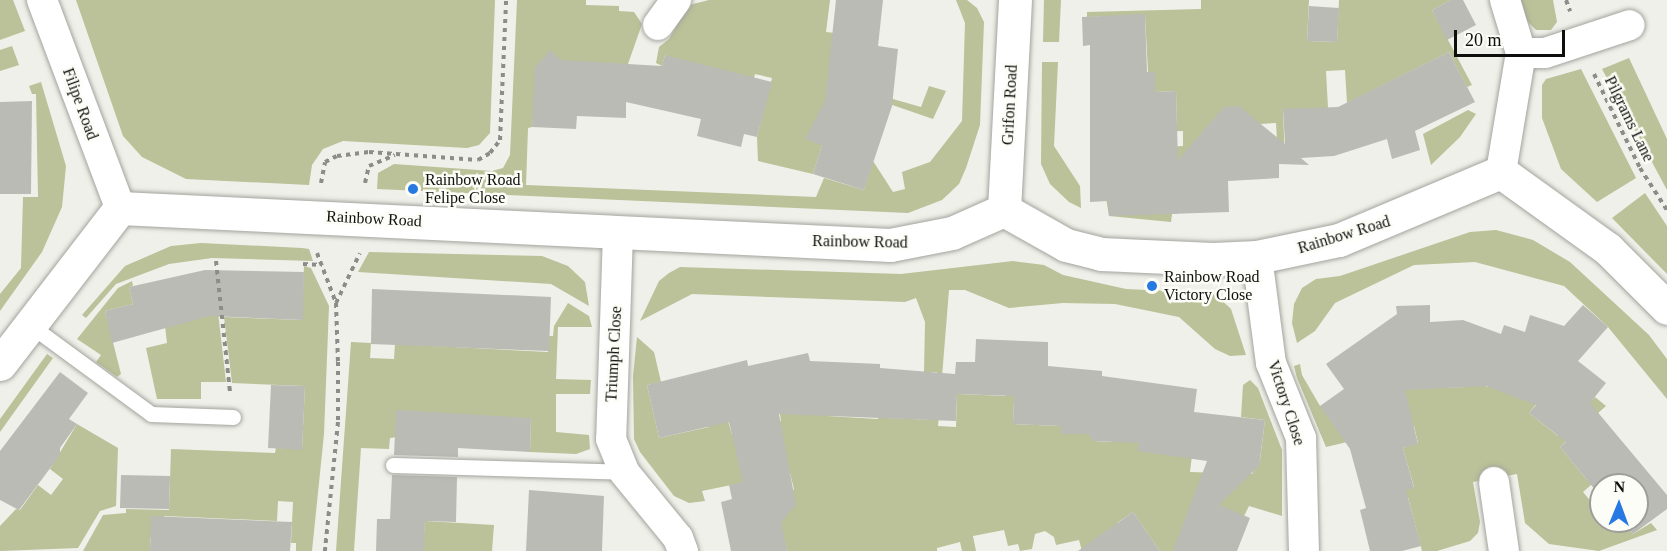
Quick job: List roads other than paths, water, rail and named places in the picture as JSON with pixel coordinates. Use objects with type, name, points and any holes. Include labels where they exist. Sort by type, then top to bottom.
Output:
[{"type":"street","name":"Filipe Road","points":[[42,0],[120,208]]},
{"type":"street","points":[[658,25],[675,0]]},
{"type":"street","name":"Grifon Road","points":[[1004,210],[1015,0]]},
{"type":"street","points":[[1505,0],[1521,53],[1501,172],[1608,249],[1667,308]]},
{"type":"street","points":[[1521,53],[1545,53],[1630,25]]},
{"type":"street","name":"Rainbow Road","points":[[120,208],[890,245],[952,233],[1004,210],[1065,245],[1101,254],[1214,259],[1257,257],[1308,248],[1370,230],[1501,172]]},
{"type":"street","points":[[0,364],[120,208]]},
{"type":"street","name":"Triumph Close","points":[[618,233],[611,439],[624,472],[678,538],[683,551]]},
{"type":"street","name":"Victory Close","points":[[1257,257],[1271,363],[1302,438],[1304,551]]},
{"type":"street","points":[[1494,482],[1504,551]]},
{"type":"lane","points":[[30,326],[151,414],[233,417]]},
{"type":"lane","points":[[393,465],[624,472]]},
{"type":"place","name":"Rainbow Road Felipe Close","points":[[413,189]]},
{"type":"place","name":"Rainbow Road Victory Close","points":[[1152,286]]}]
